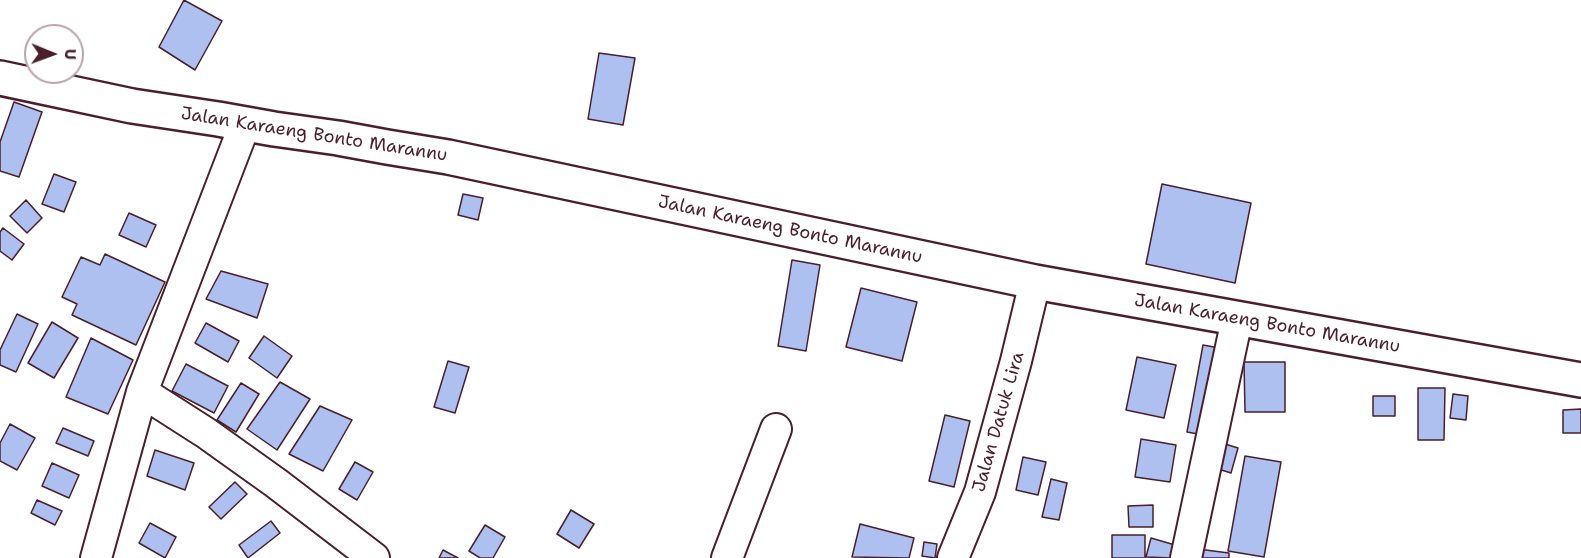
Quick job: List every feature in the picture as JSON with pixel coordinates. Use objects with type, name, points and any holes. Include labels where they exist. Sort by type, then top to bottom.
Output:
[{"type":"main road","name":"Jalan Karaeng Bonto Marannu","points":[[0,78],[121,104],[448,157],[1035,282],[1581,380]]},
{"type":"street","points":[[96,558],[142,392],[245,124]]},
{"type":"street","name":"Jalan Datuk Lira","points":[[953,558],[980,492],[1035,282]]},
{"type":"street","points":[[1186,558],[1237,319]]},
{"type":"street","points":[[142,392],[206,433],[374,558]]},
{"type":"street","points":[[727,558],[776,429]]},
{"type":"building","points":[[184,0],[222,21],[195,70],[159,47]]},
{"type":"building","points":[[599,53],[635,58],[623,125],[588,119]]},
{"type":"building","points":[[14,102],[42,112],[19,177],[0,171],[0,142]]},
{"type":"building","points":[[54,174],[76,182],[64,212],[42,204]]},
{"type":"building","points":[[1162,184],[1251,203],[1235,283],[1146,264]]},
{"type":"building","points":[[463,194],[483,198],[478,220],[458,215]]},
{"type":"building","points":[[26,200],[42,218],[27,233],[10,216]]},
{"type":"building","points":[[129,213],[156,225],[146,247],[119,235]]},
{"type":"building","points":[[3,228],[24,244],[12,260],[0,251],[0,232]]},
{"type":"building","points":[[105,254],[165,282],[136,345],[72,315],[77,304],[62,297],[81,257],[100,265]]},
{"type":"building","points":[[792,260],[820,265],[806,351],[778,346]]},
{"type":"building","points":[[221,271],[268,284],[257,318],[206,299]]},
{"type":"building","points":[[861,288],[917,302],[902,361],[846,347]]},
{"type":"building","points":[[17,314],[38,324],[16,372],[0,365],[0,350]]},
{"type":"building","points":[[52,322],[78,338],[54,378],[28,363]]},
{"type":"building","points":[[206,323],[239,341],[228,362],[195,343]]},
{"type":"building","points":[[264,336],[292,356],[277,378],[249,358]]},
{"type":"building","points":[[91,338],[133,360],[108,414],[66,397]]},
{"type":"building","points":[[1203,345],[1225,349],[1209,436],[1187,432]]},
{"type":"building","points":[[1137,357],[1176,365],[1164,418],[1126,410]]},
{"type":"building","points":[[448,361],[469,367],[455,413],[434,407]]},
{"type":"building","points":[[1244,362],[1285,362],[1285,412],[1245,412]]},
{"type":"building","points":[[186,364],[228,386],[214,413],[172,391]]},
{"type":"building","points":[[280,382],[310,399],[277,450],[247,429]]},
{"type":"building","points":[[241,383],[259,394],[236,432],[217,420]]},
{"type":"building","points":[[1418,388],[1445,388],[1444,440],[1418,440]]},
{"type":"building","points":[[1453,394],[1468,396],[1466,420],[1450,418]]},
{"type":"building","points":[[1373,396],[1395,396],[1395,416],[1373,416]]},
{"type":"building","points":[[320,406],[352,420],[323,471],[289,454]]},
{"type":"building","points":[[1581,409],[1581,433],[1563,433],[1563,410]]},
{"type":"building","points":[[945,415],[970,421],[954,487],[929,481]]},
{"type":"building","points":[[10,424],[35,438],[17,470],[0,461],[0,443]]},
{"type":"building","points":[[63,428],[94,441],[88,456],[56,443]]},
{"type":"building","points":[[1141,439],[1176,445],[1170,482],[1135,477]]},
{"type":"building","points":[[1222,443],[1238,448],[1231,473],[1215,468]]},
{"type":"building","points":[[155,450],[194,463],[185,490],[147,476]]},
{"type":"building","points":[[1245,456],[1281,462],[1264,557],[1228,551]]},
{"type":"building","points":[[1023,457],[1046,462],[1038,495],[1016,490]]},
{"type":"building","points":[[355,462],[373,472],[357,500],[339,489]]},
{"type":"building","points":[[52,463],[79,475],[69,498],[42,486]]},
{"type":"building","points":[[1051,479],[1067,483],[1059,520],[1042,517]]},
{"type":"building","points":[[235,482],[247,494],[221,519],[209,507]]},
{"type":"building","points":[[37,500],[62,511],[55,525],[31,513]]},
{"type":"building","points":[[1153,505],[1153,527],[1129,527],[1128,506]]},
{"type":"building","points":[[571,510],[594,524],[579,548],[557,534]]},
{"type":"building","points":[[271,521],[280,533],[248,558],[239,545]]},
{"type":"building","points":[[150,523],[176,537],[165,558],[139,543]]},
{"type":"building","points":[[860,524],[914,538],[909,558],[852,557]]},
{"type":"building","points":[[485,525],[505,537],[493,558],[480,558],[469,551]]},
{"type":"building","points":[[1112,535],[1145,535],[1145,558],[1112,558]]},
{"type":"building","points":[[1151,538],[1175,545],[1172,558],[1146,557]]},
{"type":"building","points":[[924,542],[937,544],[935,558],[922,556]]},
{"type":"building","points":[[1198,549],[1229,553],[1229,558],[1197,558]]},
{"type":"building","points":[[443,550],[458,558],[439,558]]}]
